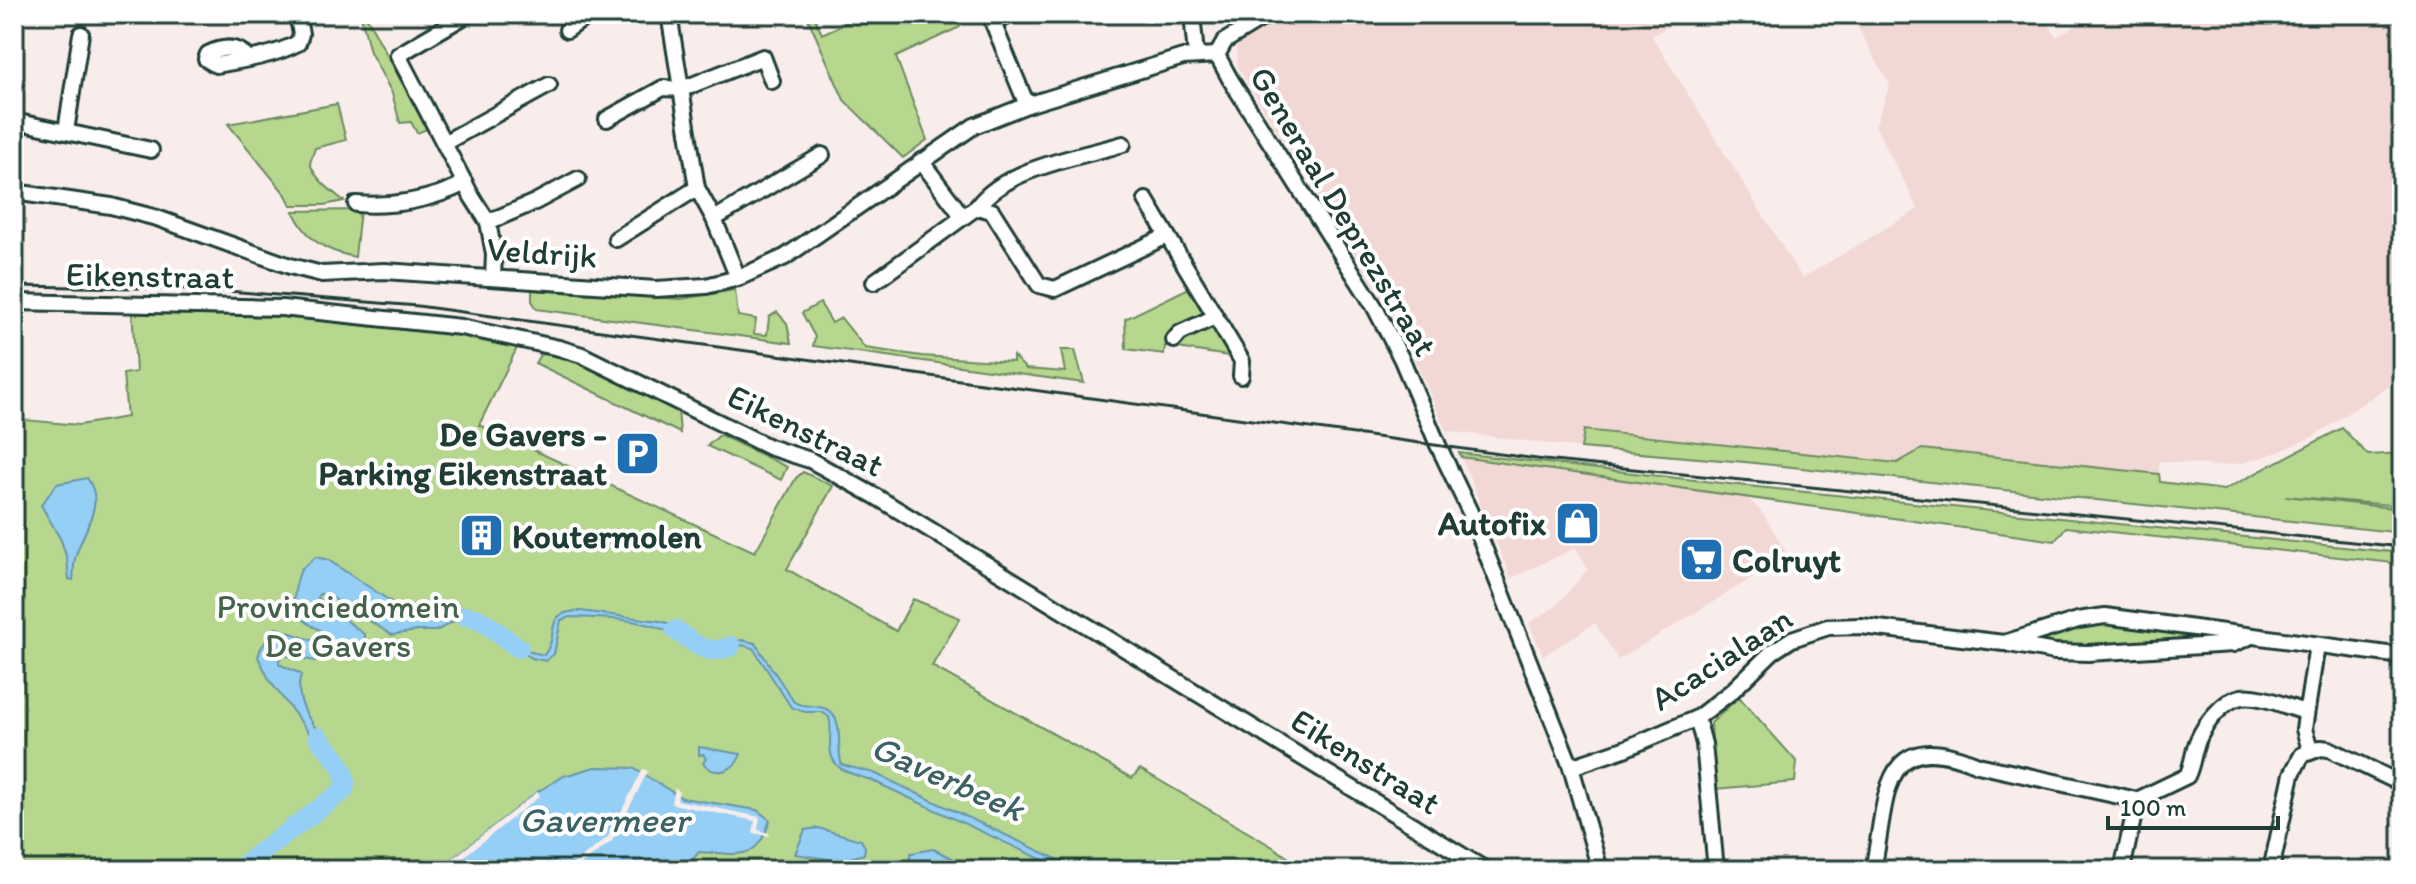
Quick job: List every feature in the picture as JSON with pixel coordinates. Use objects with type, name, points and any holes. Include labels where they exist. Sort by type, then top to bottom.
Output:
[{"type":"street","points":[[249,59],[286,50],[298,43],[301,34],[297,14]]},
{"type":"street","points":[[468,14],[398,55],[488,222],[494,254],[493,278]]},
{"type":"street","points":[[567,30],[590,14]]},
{"type":"street","points":[[669,14],[697,188],[714,219],[738,278]]},
{"type":"street","points":[[1012,14],[993,23],[1027,105]]},
{"type":"street","points":[[1192,14],[1196,55]]},
{"type":"street","points":[[1217,55],[1225,41],[1269,14]]},
{"type":"street","points":[[66,131],[81,34]]},
{"type":"street","name":"Veldrijk","points":[[14,192],[111,206],[157,218],[322,274],[384,271],[656,289],[706,286],[764,268],[802,246],[974,126],[1027,105],[1196,55],[1217,55]]},
{"type":"street","name":"Generaal Deprezstraat","points":[[1217,55],[1374,306],[1402,360],[1436,442],[1464,498],[1571,767],[1600,870]]},
{"type":"street","points":[[607,119],[663,88],[682,89],[763,57],[772,81]]},
{"type":"street","points":[[444,143],[549,85]]},
{"type":"street","points":[[14,121],[151,150]]},
{"type":"street","points":[[874,282],[977,207],[986,195],[1018,176],[1123,144]]},
{"type":"street","points":[[714,219],[822,155]]},
{"type":"street","points":[[921,161],[963,217]]},
{"type":"street","points":[[488,222],[578,179]]},
{"type":"street","points":[[356,204],[397,204],[451,190],[465,183]]},
{"type":"street","points":[[616,239],[697,188]]},
{"type":"street","points":[[1146,200],[1242,361],[1241,376]]},
{"type":"street","points":[[977,207],[992,211],[1039,285],[1047,289],[1055,289],[1167,236]]},
{"type":"street","name":"Eikenstraat","points":[[14,302],[282,308],[461,327],[582,355],[769,447],[810,460],[875,496],[1486,870]]},
{"type":"street","points":[[1174,340],[1180,333],[1215,317]]},
{"type":"street","name":"Acacialaan","points":[[2004,643],[2078,620],[2105,616],[2402,656]]},
{"type":"street","name":"Acacialaan","points":[[1571,767],[1624,749],[1697,718],[1732,691],[1772,652],[1792,639],[1828,627],[1861,626],[2055,652],[2088,653],[2233,644],[2253,636]]},
{"type":"street","points":[[2310,750],[2304,729],[2317,645]]},
{"type":"street","points":[[1873,870],[1890,783],[1900,764],[1919,753],[1945,754],[1978,765],[2137,800],[2187,776],[2197,742],[2206,726],[2221,709],[2240,697],[2257,698],[2302,711],[2306,715]]},
{"type":"street","points":[[1697,718],[1704,744],[1716,870]]},
{"type":"street","points":[[2271,870],[2292,774],[2302,755],[2310,750],[2329,749],[2402,784]]},
{"type":"street","points":[[2122,870],[2137,800]]},
{"type":"shaded area","points":[[1279,14],[1689,14],[1652,36],[1802,278],[1918,209],[1875,126],[1890,85],[1850,14],[2043,14],[2056,37],[2094,14],[2402,14],[2402,377],[2314,436],[2279,452],[2243,463],[2217,466],[2159,461],[2159,474],[1922,449],[1897,463],[1585,430],[1581,448],[1446,431],[1402,330],[1238,68],[1236,50],[1240,37]]},
{"type":"shaded area","points":[[1461,457],[1746,496],[1764,515],[1788,556],[1618,660],[1595,623],[1543,656],[1529,623],[1555,607],[1588,569],[1576,548],[1511,578]]},
{"type":"green space","points":[[806,14],[813,14],[822,34],[865,14],[954,14],[960,27],[896,57],[927,140],[903,158],[844,100]]},
{"type":"green space","points":[[361,16],[366,16],[427,129],[417,133],[411,122],[400,123],[392,93],[370,52]]},
{"type":"green space","points":[[337,104],[346,140],[315,148],[310,163],[320,180],[344,201],[324,205],[291,205],[228,124]]},
{"type":"green space","points":[[360,210],[355,257],[318,243],[304,230],[293,211]]},
{"type":"green space","points":[[1199,283],[1234,357],[1165,346],[1164,354],[1126,349],[1125,319]]},
{"type":"green space","points":[[532,290],[681,299],[735,290],[738,316],[756,319],[754,334],[767,335],[769,317],[777,312],[787,323],[791,343],[537,309],[532,301]]},
{"type":"green space","points":[[820,303],[832,323],[841,318],[865,348],[922,356],[1013,362],[1013,356],[1026,369],[1065,372],[1061,350],[1075,350],[1084,383],[813,346],[815,337],[802,313]]},
{"type":"green space","name":"Provinciedomein De Gavers","points":[[132,308],[327,318],[423,328],[519,344],[479,425],[755,552],[796,478],[803,472],[833,486],[787,569],[896,631],[913,599],[960,618],[932,666],[1132,778],[1140,769],[1273,847],[1306,870],[14,870],[14,419],[79,425],[127,417],[123,374],[136,372]]},
{"type":"green space","points":[[552,353],[579,362],[678,410],[680,433],[535,363],[540,355]]},
{"type":"green space","points":[[2342,428],[2368,455],[2402,453],[2402,506],[2285,496],[2402,509],[2402,533],[1745,462],[1581,448],[1584,430],[1897,463],[1922,449],[2159,474],[2160,482],[2224,490]]},
{"type":"green space","points":[[720,435],[787,467],[781,480],[707,446]]},
{"type":"green space","points":[[1459,453],[1747,486],[2402,553],[2402,564],[2066,527],[2055,541],[1461,457]]},
{"type":"green space","points":[[2106,622],[2216,635],[2217,640],[2086,650],[2037,644],[2037,638],[2053,632]]},
{"type":"green space","points":[[1739,697],[1797,762],[1795,782],[1715,789],[1711,723]]},
{"type":"water","points":[[87,478],[92,487],[94,506],[75,558],[73,580],[69,579],[61,540],[41,505],[57,484]]},
{"type":"water","points":[[316,557],[328,560],[393,603],[427,621],[465,612],[494,621],[487,627],[456,620],[436,631],[392,635],[328,595],[319,594],[318,598],[365,635],[365,641],[315,661],[283,655],[279,664],[301,674],[299,686],[304,708],[338,756],[331,762],[270,681],[258,657],[276,628],[311,640],[320,638],[320,630],[303,619],[294,598],[301,569]]},
{"type":"water","points":[[580,611],[660,621],[697,640],[695,646],[666,630],[635,622],[570,617],[561,620],[554,654],[545,661],[532,658],[494,636],[498,632],[531,652],[544,655],[560,615]]},
{"type":"water","points":[[741,640],[755,643],[794,702],[826,709],[832,714],[838,727],[842,765],[874,773],[1080,870],[1064,870],[837,766],[831,754],[829,717],[822,712],[805,712],[791,707],[753,648],[742,645],[723,655],[703,653],[708,646],[720,648]]},
{"type":"water","points":[[699,747],[741,754],[730,768],[713,770],[703,763],[706,759],[703,754],[699,755]]},
{"type":"water","name":"Gavermeer","points":[[595,767],[633,768],[682,798],[757,810],[770,820],[759,844],[752,850],[735,854],[699,852],[683,870],[438,870],[537,792],[564,776]]},
{"type":"water","points":[[818,828],[861,840],[865,847],[864,854],[840,861],[795,854],[805,830]]},
{"type":"water","points":[[933,849],[977,870],[907,870],[911,853]]},
{"type":"pier","points":[[643,769],[648,771],[612,841],[574,870],[566,870],[608,837]]},
{"type":"pier","points":[[675,788],[679,791],[677,800],[760,817],[758,830],[769,833],[769,836],[753,833],[755,821],[672,804]]},
{"type":"pier","points":[[537,792],[540,796],[447,870],[438,870]]},
{"type":"waterway","name":"Gaverbeek","points":[[465,616],[487,624],[519,648]]},
{"type":"waterway","name":"Gaverbeek","points":[[675,630],[708,650],[731,646]]},
{"type":"waterway","name":"Gaverbeek","points":[[237,870],[344,790],[342,768],[318,737]]},
{"type":"railway","points":[[14,286],[202,289],[418,306],[1544,460],[2402,547]]},
{"type":"place","name":"De Gavers - Parking Eikenstraat","points":[[638,454]]},
{"type":"place","name":"Autofix","points":[[1577,523]]},
{"type":"place","name":"Koutermolen","points":[[481,536]]},
{"type":"place","name":"Colruyt","points":[[1701,560]]}]
